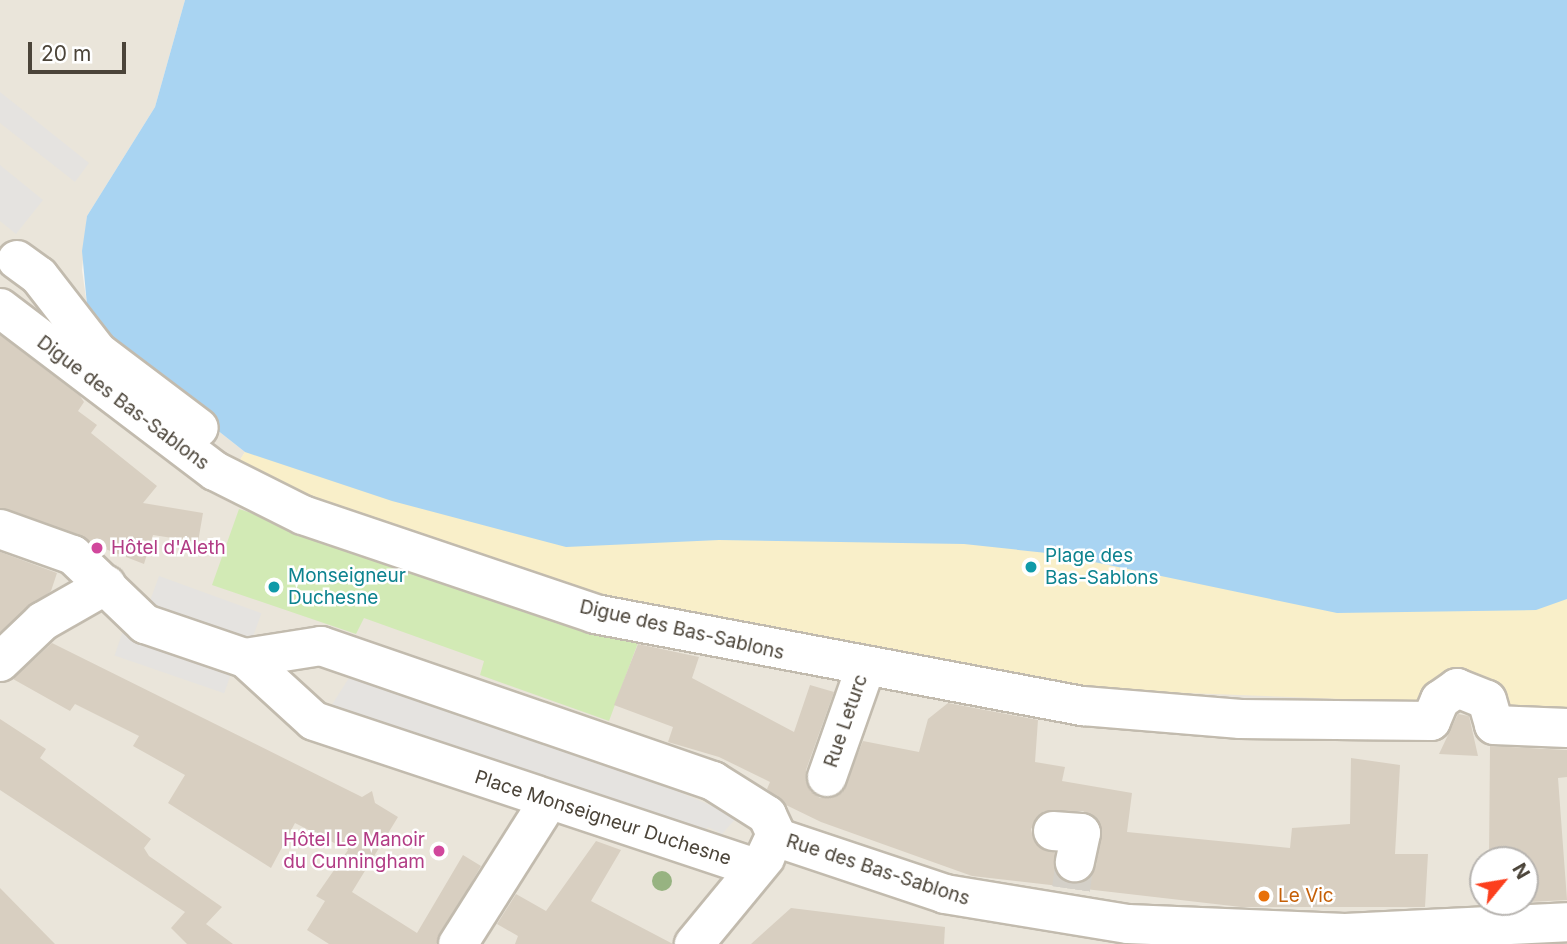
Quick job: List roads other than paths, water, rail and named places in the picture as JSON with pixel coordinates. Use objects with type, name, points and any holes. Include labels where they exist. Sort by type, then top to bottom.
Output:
[{"type":"street","points":[[17,260],[39,276],[98,352],[241,458]]},
{"type":"street","name":"Digue des Bas-Sablons","points":[[0,308],[215,471],[303,515],[595,614],[1083,706],[1240,719],[1354,718],[1431,721],[1440,700],[1457,688],[1487,700],[1493,725],[1567,728]]},
{"type":"street","name":"Place Monseigneur Duchesne","points":[[0,529],[73,555],[145,624],[245,658],[314,722],[547,803],[765,852],[767,815],[713,781],[536,715],[321,646],[245,658]]},
{"type":"street","points":[[0,662],[43,621],[106,585]]},
{"type":"street","name":"Rue Leturc","points":[[827,777],[866,666]]},
{"type":"street","points":[[458,944],[547,803]]},
{"type":"street","points":[[1053,831],[1081,833],[1071,889]]},
{"type":"street","points":[[694,944],[765,852]]},
{"type":"street","name":"Rue des Bas-Sablons","points":[[765,852],[945,894],[1071,889],[1126,934],[1344,938],[1472,937],[1567,922]]},
{"type":"water","points":[[185,0],[1567,0],[1567,599],[1536,610],[1337,613],[1056,554],[964,544],[719,540],[566,547],[392,501],[245,452],[112,347],[87,305],[82,251],[87,216],[155,107]]},
{"type":"tunnel","points":[[1071,889],[1075,862]]},
{"type":"place","name":"Hôtel d'Aleth","points":[[97,548]]},
{"type":"place","name":"Plage des Bas-Sablons","points":[[1031,567]]},
{"type":"place","name":"Monseigneur Duchesne","points":[[274,587]]},
{"type":"place","name":"Hôtel Le Manoir du Cunningham","points":[[439,851]]},
{"type":"place","name":"Le Vic","points":[[1264,896]]}]
